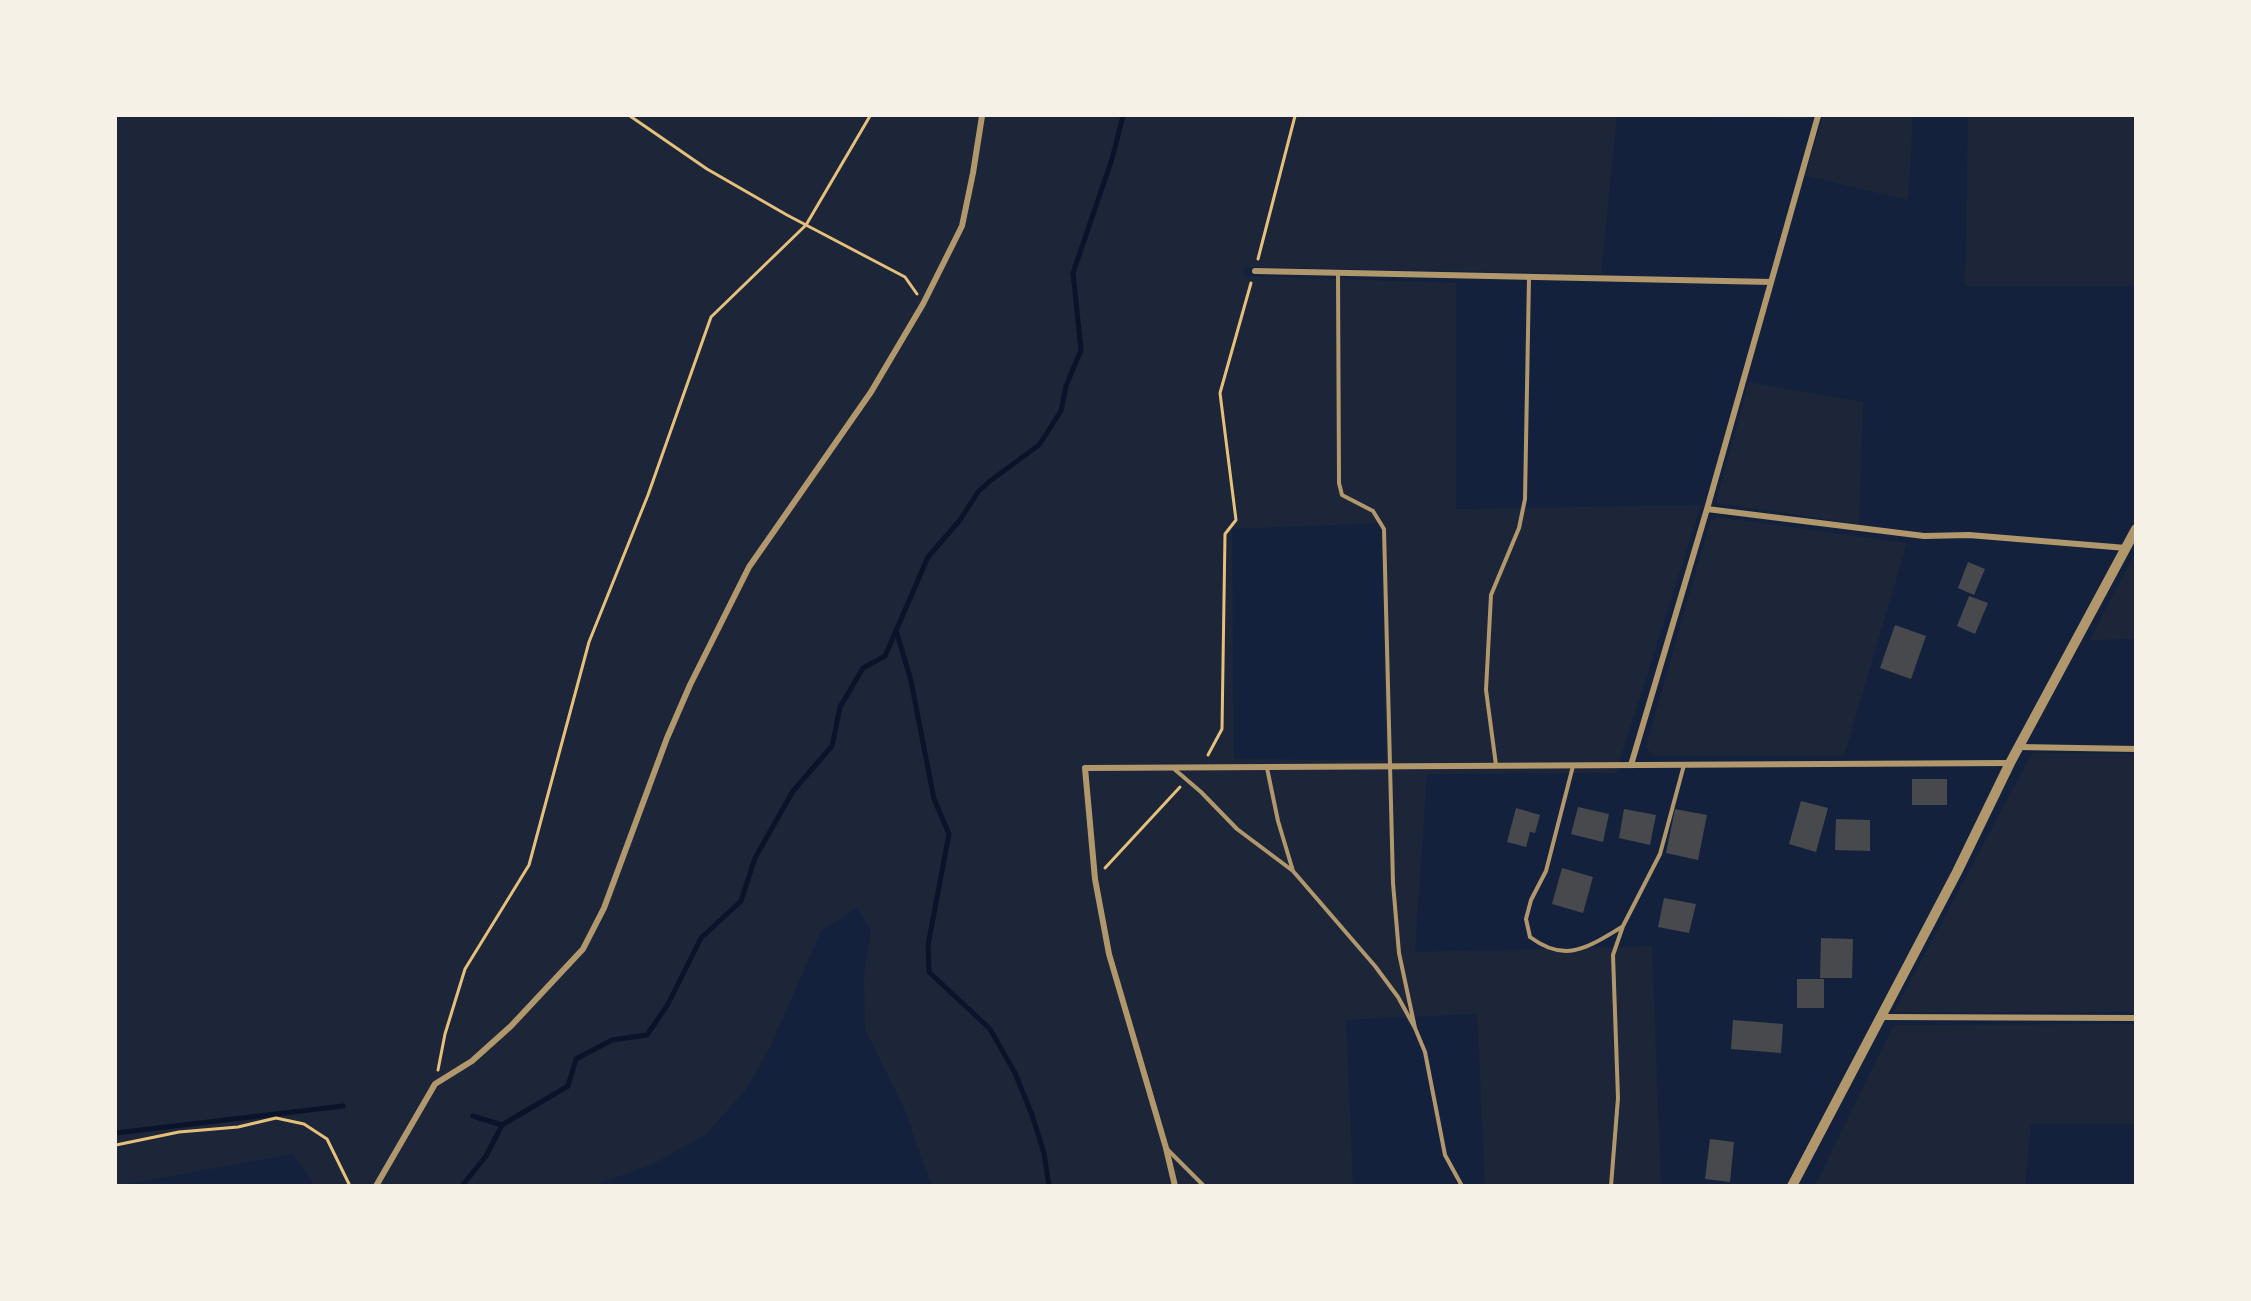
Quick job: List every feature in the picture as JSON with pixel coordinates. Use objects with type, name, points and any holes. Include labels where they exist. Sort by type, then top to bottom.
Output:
[{"type":"street","points":[[376,1185],[435,1084],[472,1061],[503,1033],[583,949],[604,908],[667,738],[690,685],[749,567],[871,392],[923,304],[962,226],[982,116]]},
{"type":"street","points":[[1630,765],[1707,509],[1818,116]]},
{"type":"street","points":[[1255,271],[1771,282]]},
{"type":"street","points":[[1707,509],[1924,536],[1969,535],[2126,548]]},
{"type":"street","points":[[1792,1185],[1958,872],[2010,763],[2136,529]]},
{"type":"street","points":[[2019,747],[2136,749]]},
{"type":"street","points":[[1175,1185],[1109,954],[1095,879],[1085,768],[2010,763]]},
{"type":"street","points":[[1881,1017],[2136,1018]]},
{"type":"lane","points":[[1338,273],[1338,483],[1342,495],[1373,511],[1384,529],[1392,766],[1391,824],[1398,953],[1415,1028]]},
{"type":"lane","points":[[1496,766],[1486,690],[1491,594],[1519,528],[1525,498],[1529,277]]},
{"type":"lane","points":[[1573,765],[1546,871],[1531,900],[1526,919],[1530,937],[1540,944],[1565,952],[1580,950],[1623,926]]},
{"type":"lane","points":[[1611,1185],[1618,1098],[1613,956],[1623,926],[1660,854],[1684,765]]},
{"type":"lane","points":[[1267,767],[1278,821],[1293,871]]},
{"type":"lane","points":[[1173,768],[1237,829],[1293,871],[1376,966],[1398,997],[1425,1052],[1444,1155],[1462,1185]]},
{"type":"lane","points":[[1166,1148],[1204,1185]]},
{"type":"path","points":[[630,116],[707,169],[905,277],[923,304]]},
{"type":"path","points":[[435,1084],[445,1034],[465,969],[529,865],[589,642],[648,495],[711,317],[806,225],[870,116]]},
{"type":"path","points":[[1198,768],[1214,747],[1222,729],[1225,534],[1236,520],[1220,393],[1255,271],[1295,116]]},
{"type":"path","points":[[1095,879],[1187,779]]},
{"type":"path","points":[[116,1145],[179,1132],[238,1127],[276,1119],[304,1124],[327,1139],[350,1185]]},
{"type":"shaded area","points":[[116,116],[1617,116],[1601,274],[1244,267],[1244,276],[1456,283],[1456,509],[1701,505],[1616,773],[1427,774],[1415,952],[1652,946],[1661,1185],[1485,1185],[1477,1014],[1346,1020],[1353,1185],[931,1185],[904,1108],[865,1029],[864,973],[871,931],[857,908],[821,931],[772,1043],[746,1090],[704,1136],[649,1166],[594,1185],[315,1186],[293,1154],[116,1186]],"holes":[[[1382,523],[1386,760],[1234,759],[1232,529]]]},
{"type":"shaded area","points":[[1617,116],[1811,116],[1810,119]]},
{"type":"shaded area","points":[[1823,116],[1913,116],[1908,200],[1805,176]]},
{"type":"shaded area","points":[[1968,116],[2135,116],[2135,286],[1965,286]]},
{"type":"shaded area","points":[[1749,382],[1863,402],[1859,524],[1716,503]]},
{"type":"shaded area","points":[[1717,517],[1907,543],[1844,756],[1653,756],[1646,747],[1710,522]]},
{"type":"shaded area","points":[[2135,553],[2135,639],[2090,640]]},
{"type":"shaded area","points":[[2032,753],[2135,754],[2135,1012],[1894,1012]]},
{"type":"shaded area","points":[[2135,1024],[2135,1124],[2031,1124],[2025,1185],[1815,1185],[1894,1025]]},
{"type":"building","points":[[1968,562],[1985,569],[1974,595],[1958,588]]},
{"type":"building","points":[[1969,596],[1988,603],[1975,634],[1957,626]]},
{"type":"building","points":[[1895,625],[1926,636],[1911,679],[1880,668]]},
{"type":"building","points":[[1912,779],[1947,779],[1947,805],[1912,805]]},
{"type":"building","points":[[1801,801],[1828,808],[1816,852],[1789,844]]},
{"type":"building","points":[[1578,807],[1609,814],[1603,842],[1571,834]]},
{"type":"building","points":[[1516,808],[1540,815],[1535,833],[1530,832],[1526,847],[1507,842]]},
{"type":"building","points":[[1624,809],[1656,815],[1650,845],[1619,838]]},
{"type":"building","points":[[1675,809],[1707,815],[1698,860],[1666,853]]},
{"type":"building","points":[[1836,819],[1870,820],[1870,851],[1835,850]]},
{"type":"building","points":[[1562,868],[1593,877],[1583,913],[1552,904]]},
{"type":"building","points":[[1664,898],[1696,904],[1689,933],[1658,927]]},
{"type":"building","points":[[1821,938],[1853,939],[1852,978],[1820,978]]},
{"type":"building","points":[[1797,979],[1824,979],[1824,1008],[1797,1008]]},
{"type":"building","points":[[1733,1020],[1783,1024],[1781,1053],[1731,1049]]},
{"type":"building","points":[[1710,1139],[1734,1142],[1730,1182],[1705,1179]]},
{"type":"waterway","points":[[462,1186],[486,1156],[502,1125],[568,1086],[576,1059],[612,1040],[647,1035],[668,1004],[701,938],[741,901],[755,858],[793,791],[832,746],[840,707],[863,668],[885,656],[928,557],[960,520],[978,492],[1039,445],[1061,411],[1066,386],[1081,350],[1073,273],[1112,159],[1123,116]]},
{"type":"waterway","points":[[896,630],[911,681],[934,799],[949,834],[928,945],[929,972],[990,1029],[1015,1073],[1044,1153],[1049,1186]]},
{"type":"waterway","points":[[116,1133],[343,1106]]},
{"type":"waterway","points":[[473,1116],[502,1125]]}]
